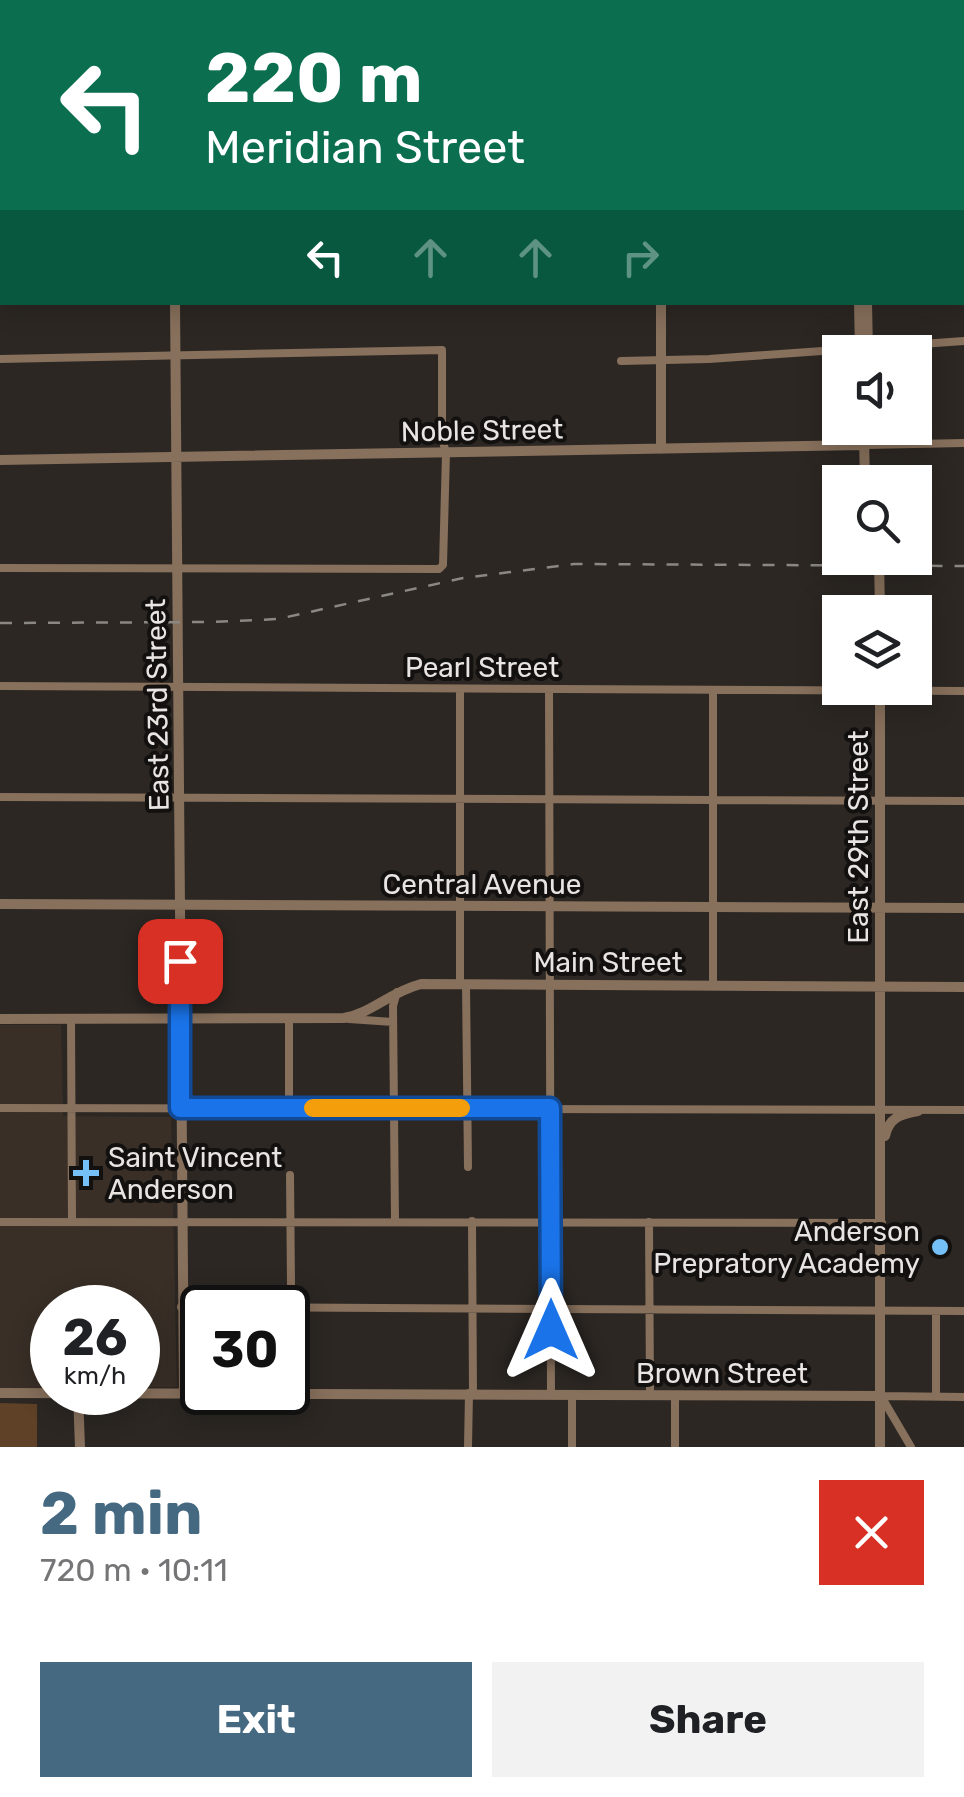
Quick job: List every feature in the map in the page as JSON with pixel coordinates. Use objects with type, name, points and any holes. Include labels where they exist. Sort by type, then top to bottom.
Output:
[{"type":"street","name":"East 23rd Street","points":[[175,305],[182,1285]]},
{"type":"street","points":[[661,305],[662,449]]},
{"type":"street","points":[[859,305],[862,335]]},
{"type":"street","points":[[865,335],[868,305]]},
{"type":"street","points":[[932,344],[964,341]]},
{"type":"street","points":[[0,359],[442,350],[442,438],[446,453],[443,564],[439,569],[0,568]]},
{"type":"street","points":[[621,361],[822,352]]},
{"type":"street","name":"Noble Street","points":[[0,460],[662,449],[822,437]]},
{"type":"street","name":"Noble Street","points":[[932,439],[964,442]]},
{"type":"street","name":"Pearl Street","points":[[0,686],[822,689]]},
{"type":"street","points":[[460,689],[460,906],[468,1167]]},
{"type":"street","points":[[549,689],[551,1394]]},
{"type":"street","points":[[713,690],[713,984]]},
{"type":"street","name":"Pearl Street","points":[[932,691],[964,692]]},
{"type":"street","name":"East 29th Street","points":[[880,705],[880,1447]]},
{"type":"street","points":[[0,797],[964,801]]},
{"type":"street","name":"Central Avenue","points":[[0,904],[964,908]]},
{"type":"street","name":"Main Street","points":[[344,1018],[421,984],[964,987]]},
{"type":"street","points":[[395,1221],[393,1002],[398,991]]},
{"type":"street","points":[[71,1018],[72,1221]]},
{"type":"street","points":[[289,1018],[290,1108]]},
{"type":"street","name":"Main Street","points":[[0,1019],[344,1018],[393,1022]]},
{"type":"street","points":[[0,1108],[964,1110]]},
{"type":"street","points":[[881,1157],[888,1125],[902,1114],[918,1111]]},
{"type":"street","points":[[290,1175],[291,1285]]},
{"type":"street","points":[[468,1447],[472,1221]]},
{"type":"street","points":[[0,1222],[882,1223]]},
{"type":"street","points":[[649,1222],[650,1394]]},
{"type":"street","points":[[310,1308],[964,1311]]},
{"type":"street","points":[[936,1311],[936,1396]]},
{"type":"street","name":"Brown Street","points":[[0,1394],[30,1394]]},
{"type":"street","name":"Brown Street","points":[[310,1394],[964,1397]]},
{"type":"street","points":[[572,1394],[572,1447]]},
{"type":"street","points":[[675,1394],[675,1447]]},
{"type":"street","points":[[881,1396],[911,1447]]},
{"type":"street","points":[[79,1415],[80,1447]]},
{"type":"shaded area","name":"Saint Vincent Anderson","points":[[0,1025],[61,1025],[63,1116],[171,1117],[177,1387],[160,1387],[160,1285],[30,1285],[30,1388],[0,1388]]},
{"type":"shaded area","points":[[0,1403],[30,1404],[30,1415],[37,1415],[37,1447],[0,1447]]},
{"type":"railway","points":[[0,623],[278,619],[463,578],[574,564],[964,566]]},
{"type":"slow traffic","points":[[313,1108],[461,1108]]},
{"type":"place","name":"Saint Vincent Anderson","points":[[86,1173]]},
{"type":"place","name":"Anderson Prepratory Academy","points":[[940,1247]]},
{"type":"route","points":[[180,961],[180,1108],[550,1108],[551,1330]]}]
